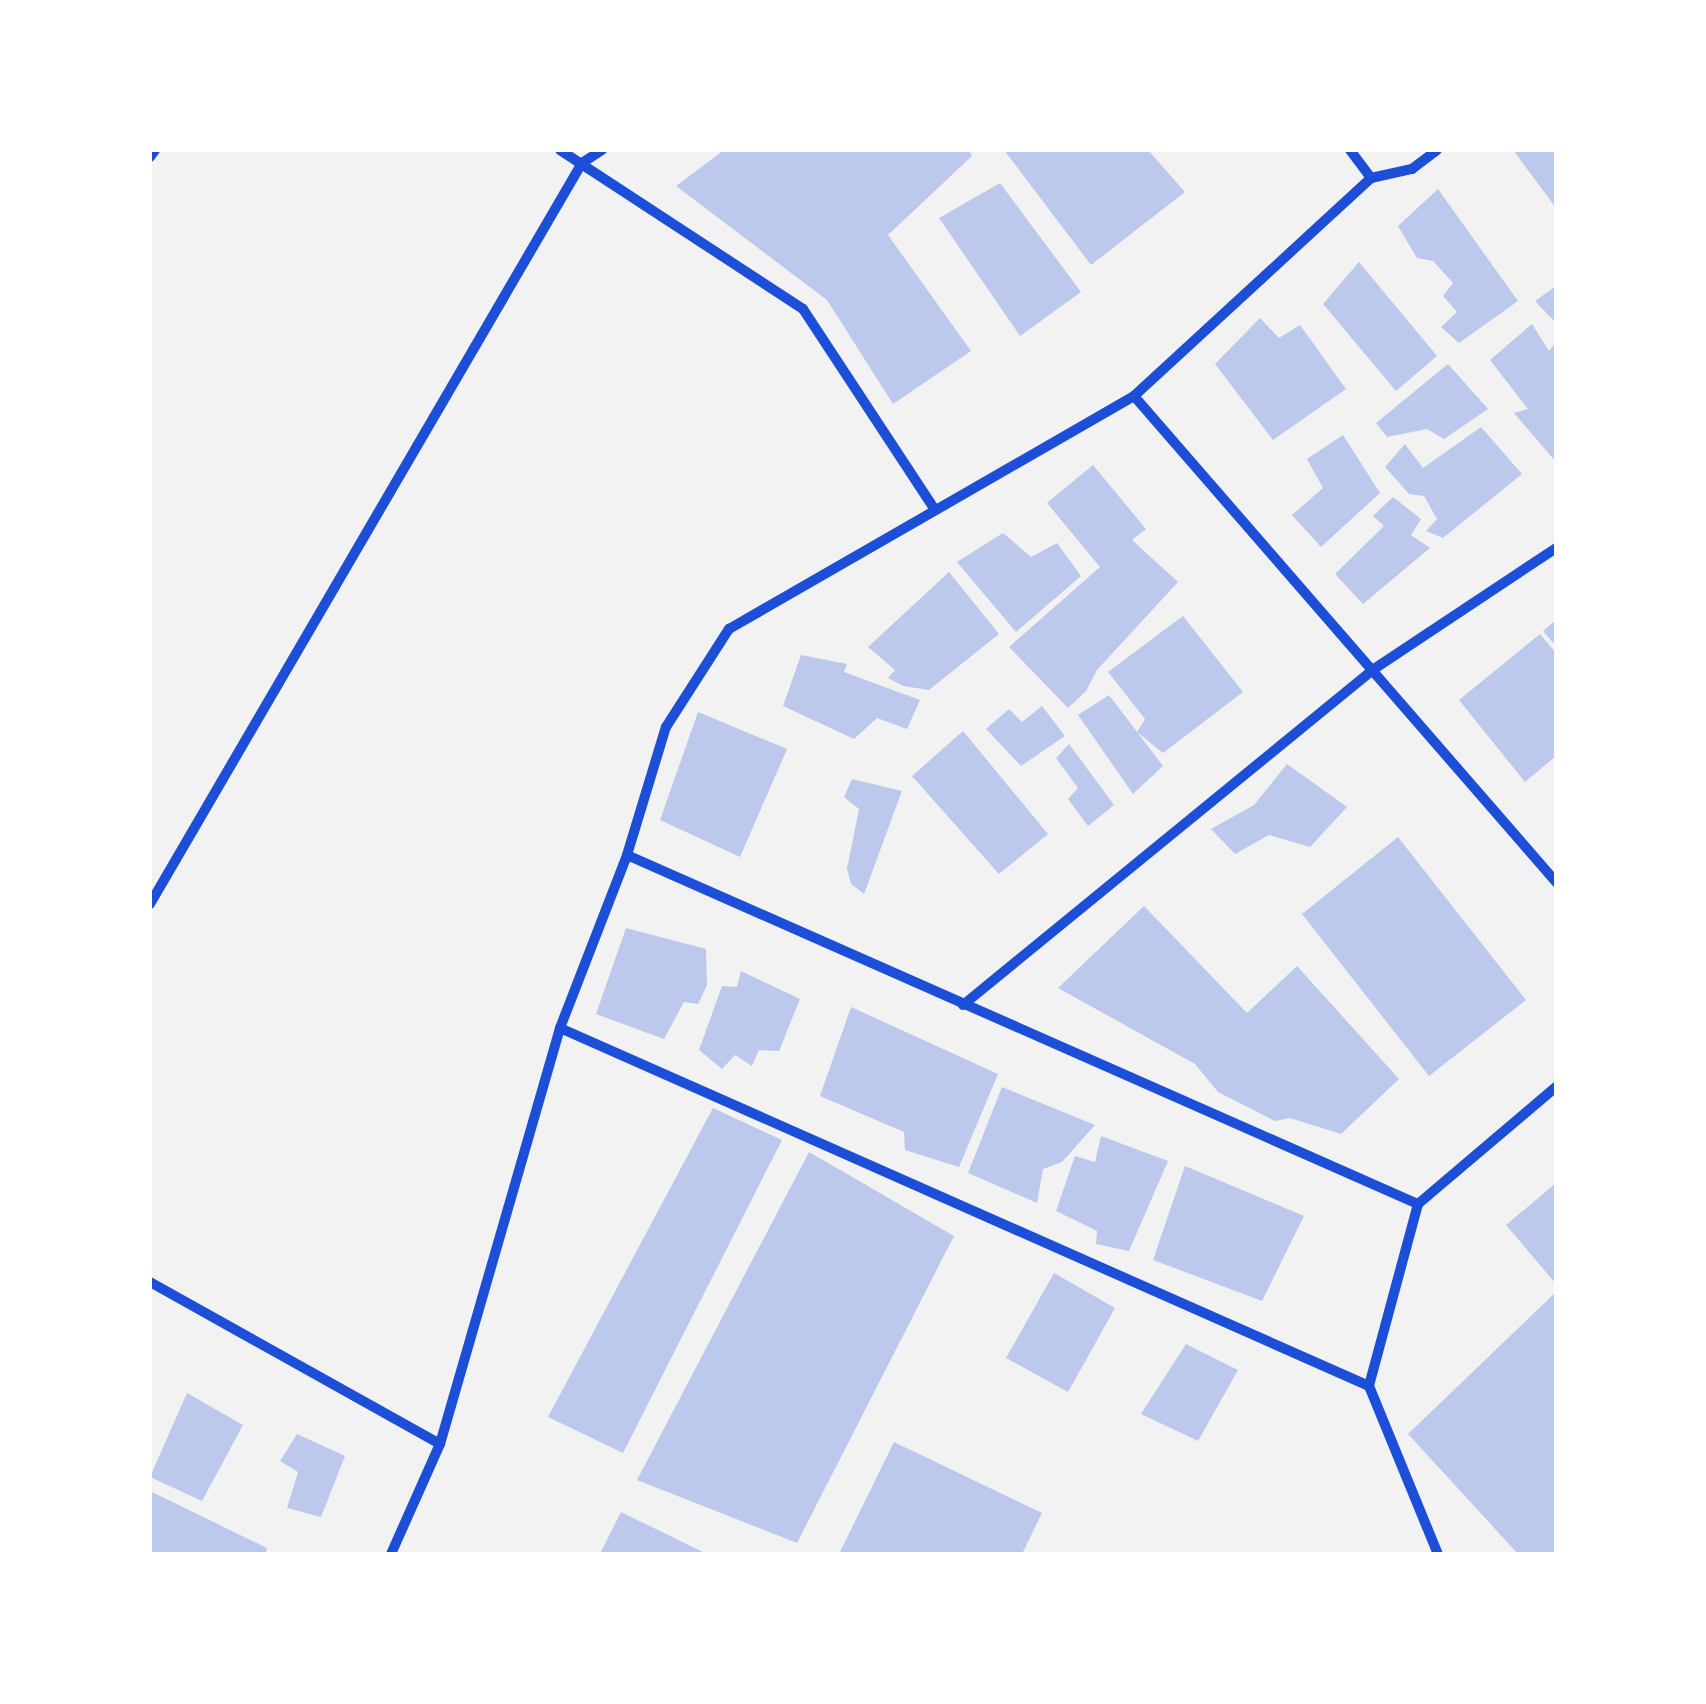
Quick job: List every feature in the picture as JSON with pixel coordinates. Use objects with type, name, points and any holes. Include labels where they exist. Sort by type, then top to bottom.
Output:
[{"type":"street","points":[[150,157],[155,150]]},
{"type":"street","points":[[560,150],[803,309],[935,510]]},
{"type":"street","points":[[150,904],[582,162],[602,150]]},
{"type":"street","points":[[1350,150],[1371,178]]},
{"type":"street","points":[[391,1554],[440,1444],[560,1028],[628,855],[666,728],[728,629],[1134,396],[1371,178],[1412,169],[1438,150]]},
{"type":"street","points":[[1134,396],[1556,882]]},
{"type":"street","points":[[964,1005],[1374,669],[1556,548]]},
{"type":"street","points":[[628,855],[1418,1204]]},
{"type":"street","points":[[560,1028],[1368,1386]]},
{"type":"street","points":[[1438,1554],[1368,1386],[1418,1204],[1556,1088]]},
{"type":"street","points":[[150,1282],[440,1444]]},
{"type":"building","points":[[724,150],[969,150],[972,156],[888,235],[971,351],[893,404],[827,300],[676,186]]},
{"type":"building","points":[[1004,150],[1148,150],[1185,192],[1091,265]]},
{"type":"building","points":[[1513,150],[1556,150],[1556,208]]},
{"type":"building","points":[[1000,183],[1081,292],[1020,336],[939,218]]},
{"type":"building","points":[[1438,189],[1518,301],[1459,343],[1441,327],[1457,312],[1443,296],[1453,283],[1433,261],[1417,258],[1398,226]]},
{"type":"building","points":[[1359,262],[1437,356],[1396,391],[1323,304]]},
{"type":"building","points":[[1556,286],[1556,323],[1535,301]]},
{"type":"building","points":[[1260,318],[1279,338],[1300,325],[1346,389],[1273,440],[1215,364]]},
{"type":"building","points":[[1532,324],[1549,351],[1556,342],[1556,462],[1514,413],[1528,409],[1490,360]]},
{"type":"building","points":[[1448,364],[1488,409],[1444,439],[1427,429],[1387,437],[1376,423]]},
{"type":"building","points":[[1481,427],[1522,474],[1443,538],[1426,531],[1437,519],[1424,496],[1409,494],[1385,467],[1405,444],[1423,468]]},
{"type":"building","points":[[1343,435],[1380,493],[1321,547],[1292,515],[1323,488],[1307,459]]},
{"type":"building","points":[[1093,465],[1146,529],[1132,540],[1178,582],[1097,670],[1086,691],[1068,708],[1009,647],[1100,567],[1047,503]]},
{"type":"building","points":[[1393,497],[1421,519],[1411,535],[1430,548],[1363,604],[1335,574],[1384,526],[1373,516]]},
{"type":"building","points":[[1003,533],[1031,557],[1057,543],[1081,576],[1016,632],[957,562]]},
{"type":"building","points":[[949,572],[999,634],[929,690],[903,686],[888,678],[895,670],[868,647]]},
{"type":"building","points":[[1183,616],[1243,692],[1163,753],[1137,732],[1145,719],[1108,672]]},
{"type":"building","points":[[1556,620],[1556,646],[1543,631]]},
{"type":"building","points":[[1540,634],[1556,653],[1556,756],[1525,782],[1459,700]]},
{"type":"building","points":[[801,655],[847,664],[844,672],[920,700],[907,729],[877,718],[854,739],[783,706]]},
{"type":"building","points":[[1109,695],[1163,766],[1133,794],[1078,715]]},
{"type":"building","points":[[1042,706],[1065,736],[1021,766],[986,729],[1009,709],[1022,722]]},
{"type":"building","points":[[698,712],[787,749],[740,857],[660,820]]},
{"type":"building","points":[[963,731],[1048,834],[999,874],[912,776]]},
{"type":"building","points":[[1069,744],[1114,805],[1088,826],[1068,799],[1078,788],[1056,758]]},
{"type":"building","points":[[1287,764],[1347,807],[1310,847],[1269,835],[1235,854],[1211,829],[1254,805]]},
{"type":"building","points":[[852,779],[902,791],[864,894],[851,884],[847,869],[859,809],[844,797]]},
{"type":"building","points":[[1398,837],[1526,1000],[1429,1076],[1302,914]]},
{"type":"building","points":[[1144,906],[1247,1013],[1297,966],[1399,1079],[1341,1134],[1290,1118],[1275,1121],[1218,1092],[1195,1064],[1058,988]]},
{"type":"building","points":[[626,928],[706,949],[707,985],[698,1004],[684,1002],[664,1039],[596,1014]]},
{"type":"building","points":[[741,971],[800,999],[779,1051],[759,1050],[752,1066],[735,1055],[722,1069],[699,1050],[722,986],[737,987]]},
{"type":"building","points":[[851,1007],[998,1074],[959,1167],[905,1150],[904,1132],[820,1096]]},
{"type":"building","points":[[1002,1087],[1095,1125],[1062,1162],[1043,1169],[1037,1203],[968,1173]]},
{"type":"building","points":[[713,1108],[782,1140],[623,1453],[548,1417]]},
{"type":"building","points":[[1101,1136],[1168,1161],[1129,1251],[1096,1244],[1097,1231],[1056,1211],[1075,1156],[1095,1162]]},
{"type":"building","points":[[809,1152],[954,1236],[797,1543],[637,1480]]},
{"type":"building","points":[[1185,1166],[1304,1216],[1262,1301],[1153,1260]]},
{"type":"building","points":[[1556,1183],[1556,1284],[1506,1225]]},
{"type":"building","points":[[1054,1273],[1115,1308],[1068,1392],[1006,1358]]},
{"type":"building","points":[[1556,1292],[1556,1554],[1518,1554],[1408,1434]]},
{"type":"building","points":[[1186,1344],[1238,1370],[1198,1441],[1141,1414]]},
{"type":"building","points":[[187,1393],[243,1425],[202,1501],[150,1477]]},
{"type":"building","points":[[297,1434],[345,1456],[321,1517],[287,1508],[298,1472],[280,1461]]},
{"type":"building","points":[[894,1442],[1042,1513],[1022,1554],[839,1554]]},
{"type":"building","points":[[150,1491],[267,1548],[266,1554],[150,1554]]},
{"type":"building","points":[[621,1512],[707,1554],[600,1554]]}]
